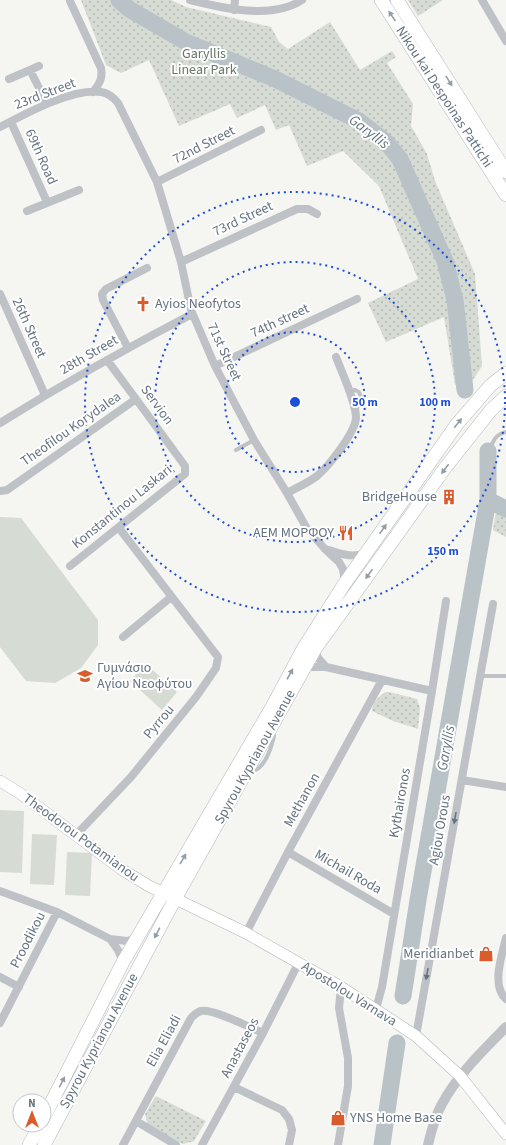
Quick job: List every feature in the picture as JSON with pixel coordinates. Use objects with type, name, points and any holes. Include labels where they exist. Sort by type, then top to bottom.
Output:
[{"type":"main road","name":"Nikou kai Despoinas Pattichi","points":[[381,0],[506,195]]},
{"type":"main road","name":"Nikou kai Despoinas Pattichi","points":[[397,0],[506,172]]},
{"type":"main road","name":"Spyrou Kyprianou Avenue","points":[[52,1101],[123,962],[272,707],[303,649],[345,583],[457,424],[490,386],[506,374]]},
{"type":"main road","name":"Spyrou Kyprianou Avenue","points":[[44,1145],[175,899],[316,649],[445,468],[491,410],[506,396]]},
{"type":"main road","name":"Theodorou Potamianou","points":[[0,781],[21,794],[121,869],[163,893]]},
{"type":"main road","name":"Apostolou Varnava","points":[[163,893],[246,933],[299,962],[376,1009],[416,1036],[460,1076],[506,1134]]},
{"type":"main road","points":[[30,1145],[36,1133]]},
{"type":"street","points":[[190,0],[234,10],[278,9],[295,5],[302,0]]},
{"type":"street","points":[[234,10],[236,0]]},
{"type":"street","points":[[482,0],[506,40]]},
{"type":"street","points":[[70,1],[101,68],[102,75],[99,84],[92,92]]},
{"type":"street","points":[[9,79],[39,66]]},
{"type":"street","points":[[30,70],[47,104]]},
{"type":"street","name":"23rd Street","points":[[0,127],[47,104],[75,94],[102,92]]},
{"type":"street","name":"71st Street","points":[[102,92],[115,99],[118,103],[157,182],[181,262],[192,314],[215,366],[254,440],[306,527],[324,548],[339,562],[343,569],[345,583]]},
{"type":"street","name":"69th Road","points":[[11,122],[47,202]]},
{"type":"street","name":"72nd Street","points":[[157,182],[261,130]]},
{"type":"street","name":"69th Road","points":[[27,211],[78,190]]},
{"type":"street","name":"73rd Street","points":[[181,262],[297,208],[308,208],[317,214]]},
{"type":"street","points":[[128,348],[102,300],[102,294],[106,288],[147,268]]},
{"type":"street","name":"26th Street","points":[[0,294],[45,395]]},
{"type":"street","name":"74th street","points":[[215,366],[357,299]]},
{"type":"street","name":"28th Street","points":[[0,423],[106,360],[192,314]]},
{"type":"street","points":[[287,493],[316,476],[330,463],[353,428],[356,419],[355,409],[336,357]]},
{"type":"street","name":"Servion","points":[[106,360],[185,466]]},
{"type":"street","name":"Theofilou Korydalea","points":[[0,490],[7,490],[136,399]]},
{"type":"street","name":"Konstantinou Laskari","points":[[70,566],[119,528],[184,474],[185,466]]},
{"type":"street","name":"Pyrrou","points":[[76,835],[131,776],[196,697],[216,668],[218,657],[119,528]]},
{"type":"street","name":"71st Street","points":[[324,548],[343,556],[366,554]]},
{"type":"street","points":[[123,637],[171,597]]},
{"type":"street","name":"Kythaironos","points":[[376,1009],[382,987],[446,601]]},
{"type":"street","name":"Agiou Orous","points":[[416,1036],[493,604]]},
{"type":"street","points":[[316,649],[318,658],[326,667]]},
{"type":"street","points":[[306,667],[326,667],[432,691]]},
{"type":"street","name":"Methanon","points":[[246,933],[288,852],[382,680]]},
{"type":"street","points":[[462,780],[506,788]]},
{"type":"street","name":"Michail Roda","points":[[288,852],[394,914]]},
{"type":"street","points":[[0,891],[58,912],[110,939],[127,941],[137,938]]},
{"type":"street","name":"Proodikou","points":[[0,1023],[58,912]]},
{"type":"street","points":[[506,938],[500,964],[498,982],[500,990],[506,999]]},
{"type":"street","points":[[110,939],[118,950],[123,962]]},
{"type":"street","name":"Anastaseos","points":[[202,1145],[263,1033],[299,962]]},
{"type":"street","points":[[0,977],[19,987]]},
{"type":"street","points":[[338,1145],[348,1086],[348,1058],[339,1008],[341,987]]},
{"type":"street","name":"Elia Eliadi","points":[[122,1145],[190,1018],[194,1014],[199,1011],[212,1012],[263,1033]]},
{"type":"street","points":[[428,1145],[441,1104],[460,1076],[506,1027]]},
{"type":"street","points":[[234,1087],[282,1110],[289,1119],[292,1130],[289,1145]]},
{"type":"street","points":[[136,1121],[176,1145]]},
{"type":"lane","points":[[494,489],[492,444],[495,437],[506,432]]},
{"type":"lane","points":[[236,450],[254,440]]},
{"type":"lane","points":[[481,676],[506,676]]},
{"type":"green space","name":"Garyllis Linear Park","points":[[81,0],[171,0],[186,7],[271,27],[279,42],[288,49],[330,22],[360,70],[392,51],[396,57],[387,63],[413,104],[411,126],[427,154],[435,181],[475,274],[482,366],[469,386],[455,385],[444,317],[386,342],[368,303],[418,279],[379,186],[343,151],[307,166],[289,125],[276,130],[265,105],[237,118],[230,104],[179,126],[149,60],[121,73],[106,65]]},
{"type":"green space","points":[[408,0],[443,0],[418,16]]},
{"type":"green space","points":[[498,499],[506,505],[506,537],[493,530]]},
{"type":"green space","points":[[0,517],[21,518],[98,620],[98,645],[81,668],[55,683],[26,681],[0,647]]},
{"type":"green space","points":[[146,664],[177,692],[162,710],[130,681]]},
{"type":"green space","points":[[386,692],[417,699],[420,708],[418,729],[393,721],[372,711],[376,700]]},
{"type":"green space","points":[[0,810],[24,811],[22,873],[0,872]]},
{"type":"green space","points":[[32,834],[57,835],[54,885],[30,884]]},
{"type":"green space","points":[[67,852],[92,853],[90,896],[65,895]]},
{"type":"green space","points":[[156,1096],[206,1121],[194,1141],[183,1144],[148,1126],[145,1114]]},
{"type":"waterway","name":"Garyllis","points":[[119,0],[129,9],[186,42],[275,79],[359,121],[387,143],[400,159],[445,261],[455,300],[465,390]]},
{"type":"waterway","name":"Garyllis","points":[[488,451],[488,500],[506,509]]},
{"type":"waterway","name":"Garyllis","points":[[403,996],[418,900],[488,500]]},
{"type":"waterway","name":"Garyllis","points":[[382,1145],[397,1043]]},
{"type":"place","name":"Ayios Neofytos","points":[[143,304]]},
{"type":"place","name":"BridgeHouse","points":[[449,497]]},
{"type":"place","name":"ΑΕΜ ΜΟΡΦΟΥ","points":[[346,533]]},
{"type":"place","name":"Γυμνάσιο Αγίου Νεοφύτου","points":[[85,676]]},
{"type":"place","name":"Meridianbet","points":[[486,954]]},
{"type":"place","name":"YNS Home Base","points":[[338,1118]]}]
